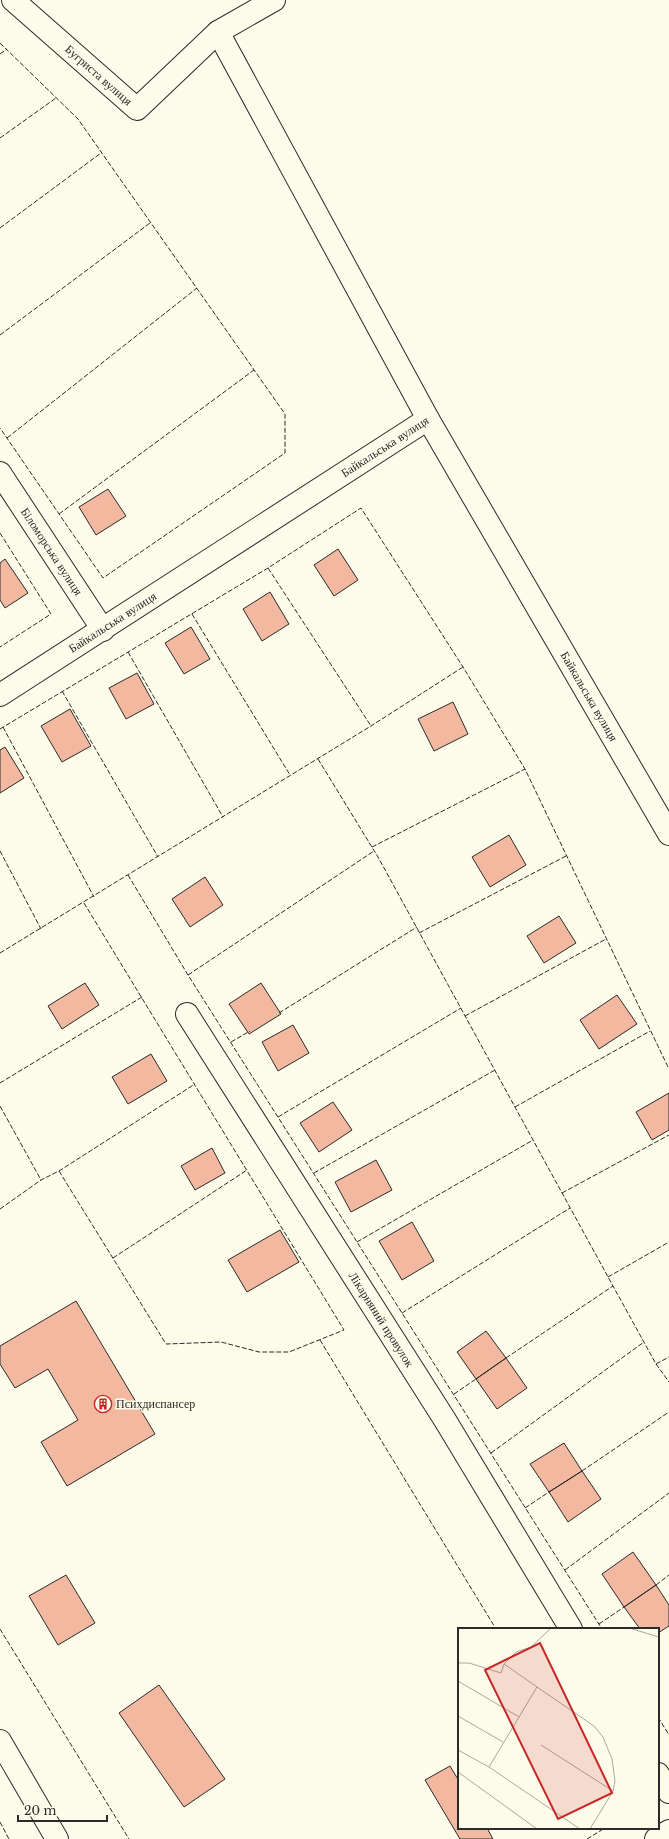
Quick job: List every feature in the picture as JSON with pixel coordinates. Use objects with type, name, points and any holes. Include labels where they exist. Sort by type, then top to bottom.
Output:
[{"type":"street","name":"Бугриста вулиця","points":[[13,0],[137,109],[218,32]]},
{"type":"street","points":[[274,0],[218,32],[428,419]]},
{"type":"street","name":"Байкальська вулиця","points":[[0,696],[428,419],[669,834]]},
{"type":"street","name":"Біломорська вулиця","points":[[0,473],[103,630]]},
{"type":"street","name":"Лікарняний провулок","points":[[187,1014],[445,1420],[570,1628]]},
{"type":"street","points":[[0,1741],[57,1839]]},
{"type":"street","points":[[659,1776],[669,1792]]},
{"type":"street","points":[[656,1839],[669,1831]]},
{"type":"building","points":[[108,489],[126,516],[96,535],[79,507]]},
{"type":"building","points":[[338,549],[358,580],[334,596],[314,565]]},
{"type":"building","points":[[5,559],[28,593],[5,608],[0,600],[0,563]]},
{"type":"building","points":[[270,592],[289,624],[262,641],[243,609]]},
{"type":"building","points":[[191,627],[210,659],[184,674],[165,643]]},
{"type":"building","points":[[137,673],[154,704],[126,719],[109,688]]},
{"type":"building","points":[[453,702],[468,734],[434,751],[418,719]]},
{"type":"building","points":[[70,709],[91,746],[62,762],[41,726]]},
{"type":"building","points":[[5,747],[24,778],[0,793],[0,750]]},
{"type":"building","points":[[509,835],[526,865],[490,887],[472,857]]},
{"type":"building","points":[[205,877],[223,905],[190,927],[172,899]]},
{"type":"building","points":[[559,916],[576,943],[544,963],[527,936]]},
{"type":"building","points":[[85,983],[99,1005],[62,1029],[48,1006]]},
{"type":"building","points":[[261,983],[281,1014],[249,1034],[229,1004]]},
{"type":"building","points":[[617,995],[637,1024],[599,1049],[580,1020]]},
{"type":"building","points":[[293,1025],[309,1053],[278,1071],[262,1042]]},
{"type":"building","points":[[151,1054],[167,1081],[128,1104],[112,1077]]},
{"type":"building","points":[[669,1093],[669,1130],[652,1140],[636,1112]]},
{"type":"building","points":[[333,1102],[352,1130],[319,1152],[300,1123]]},
{"type":"building","points":[[212,1148],[225,1173],[195,1190],[181,1166]]},
{"type":"building","points":[[376,1160],[392,1190],[351,1212],[335,1182]]},
{"type":"building","points":[[412,1222],[434,1261],[402,1280],[379,1241]]},
{"type":"building","points":[[280,1230],[299,1262],[247,1292],[228,1260]]},
{"type":"building","name":"Психдиспансер","points":[[76,1301],[155,1434],[67,1486],[41,1442],[78,1420],[48,1369],[15,1388],[0,1364],[0,1346]]},
{"type":"building","points":[[486,1331],[506,1358],[476,1379],[457,1352]]},
{"type":"building","points":[[506,1358],[527,1388],[497,1409],[476,1379]]},
{"type":"building","points":[[564,1443],[582,1471],[549,1492],[530,1464]]},
{"type":"building","points":[[582,1471],[601,1499],[568,1522],[549,1492]]},
{"type":"building","points":[[633,1552],[656,1585],[624,1607],[602,1574]]},
{"type":"building","points":[[66,1575],[95,1623],[58,1645],[29,1596]]},
{"type":"building","points":[[656,1585],[669,1605],[669,1626],[659,1632],[659,1628],[639,1628],[624,1607]]},
{"type":"building","points":[[159,1685],[225,1779],[184,1807],[119,1713]]},
{"type":"building","points":[[450,1766],[458,1779],[458,1829],[488,1829],[493,1839],[460,1839],[425,1780]]},
{"type":"fence","points":[[0,43],[78,119],[285,414],[285,453],[103,578],[0,428]]},
{"type":"fence","points":[[0,54],[7,49]]},
{"type":"fence","points":[[0,138],[56,98]]},
{"type":"fence","points":[[0,228],[101,153]]},
{"type":"fence","points":[[0,335],[150,223]]},
{"type":"fence","points":[[7,438],[197,288]]},
{"type":"fence","points":[[59,514],[254,370]]},
{"type":"fence","points":[[0,729],[268,568],[361,508],[463,667],[525,769],[669,1069]]},
{"type":"fence","points":[[0,533],[51,614],[0,647]]},
{"type":"fence","points":[[268,568],[371,726]]},
{"type":"fence","points":[[192,614],[290,775]]},
{"type":"fence","points":[[128,652],[223,817]]},
{"type":"fence","points":[[0,953],[371,726],[463,667]]},
{"type":"fence","points":[[62,691],[158,857]]},
{"type":"fence","points":[[3,727],[94,897]]},
{"type":"fence","points":[[318,759],[378,857],[656,1364],[669,1382]]},
{"type":"fence","points":[[372,847],[525,769]]},
{"type":"fence","points":[[0,851],[41,929]]},
{"type":"fence","points":[[188,975],[374,851]]},
{"type":"fence","points":[[419,933],[566,856]]},
{"type":"fence","points":[[128,875],[188,975],[601,1628]]},
{"type":"fence","points":[[59,1171],[166,1344],[221,1342],[259,1352],[289,1352],[344,1330],[84,903]]},
{"type":"fence","points":[[279,1013],[417,927]]},
{"type":"fence","points":[[465,1016],[606,939]]},
{"type":"fence","points":[[0,1083],[142,997]]},
{"type":"fence","points":[[278,1117],[461,1008]]},
{"type":"fence","points":[[231,1042],[250,1031]]},
{"type":"fence","points":[[515,1107],[650,1031]]},
{"type":"fence","points":[[314,1173],[495,1070]]},
{"type":"fence","points":[[0,1209],[41,1180],[59,1171],[195,1084]]},
{"type":"fence","points":[[0,1106],[41,1180]]},
{"type":"fence","points":[[562,1193],[669,1135]]},
{"type":"fence","points":[[357,1242],[533,1140]]},
{"type":"fence","points":[[113,1258],[247,1170]]},
{"type":"fence","points":[[402,1313],[570,1208]]},
{"type":"fence","points":[[608,1277],[669,1242]]},
{"type":"fence","points":[[506,1358],[613,1286]]},
{"type":"fence","points":[[320,1340],[495,1628]]},
{"type":"fence","points":[[491,1453],[644,1342]]},
{"type":"fence","points":[[656,1364],[669,1357]]},
{"type":"fence","points":[[454,1394],[476,1379]]},
{"type":"fence","points":[[582,1471],[669,1412]]},
{"type":"fence","points":[[525,1508],[549,1492]]},
{"type":"fence","points":[[565,1570],[669,1493]]},
{"type":"fence","points":[[656,1585],[669,1575]]},
{"type":"fence","points":[[599,1624],[624,1607]]},
{"type":"fence","points":[[0,1629],[129,1839]]},
{"type":"fence","points":[[659,1719],[669,1735]]},
{"type":"fence","points":[[0,1822],[9,1839]]},
{"type":"fence","points":[[587,1839],[603,1829]]},
{"type":"place","name":"Психдиспансер","points":[[103,1404]]}]
